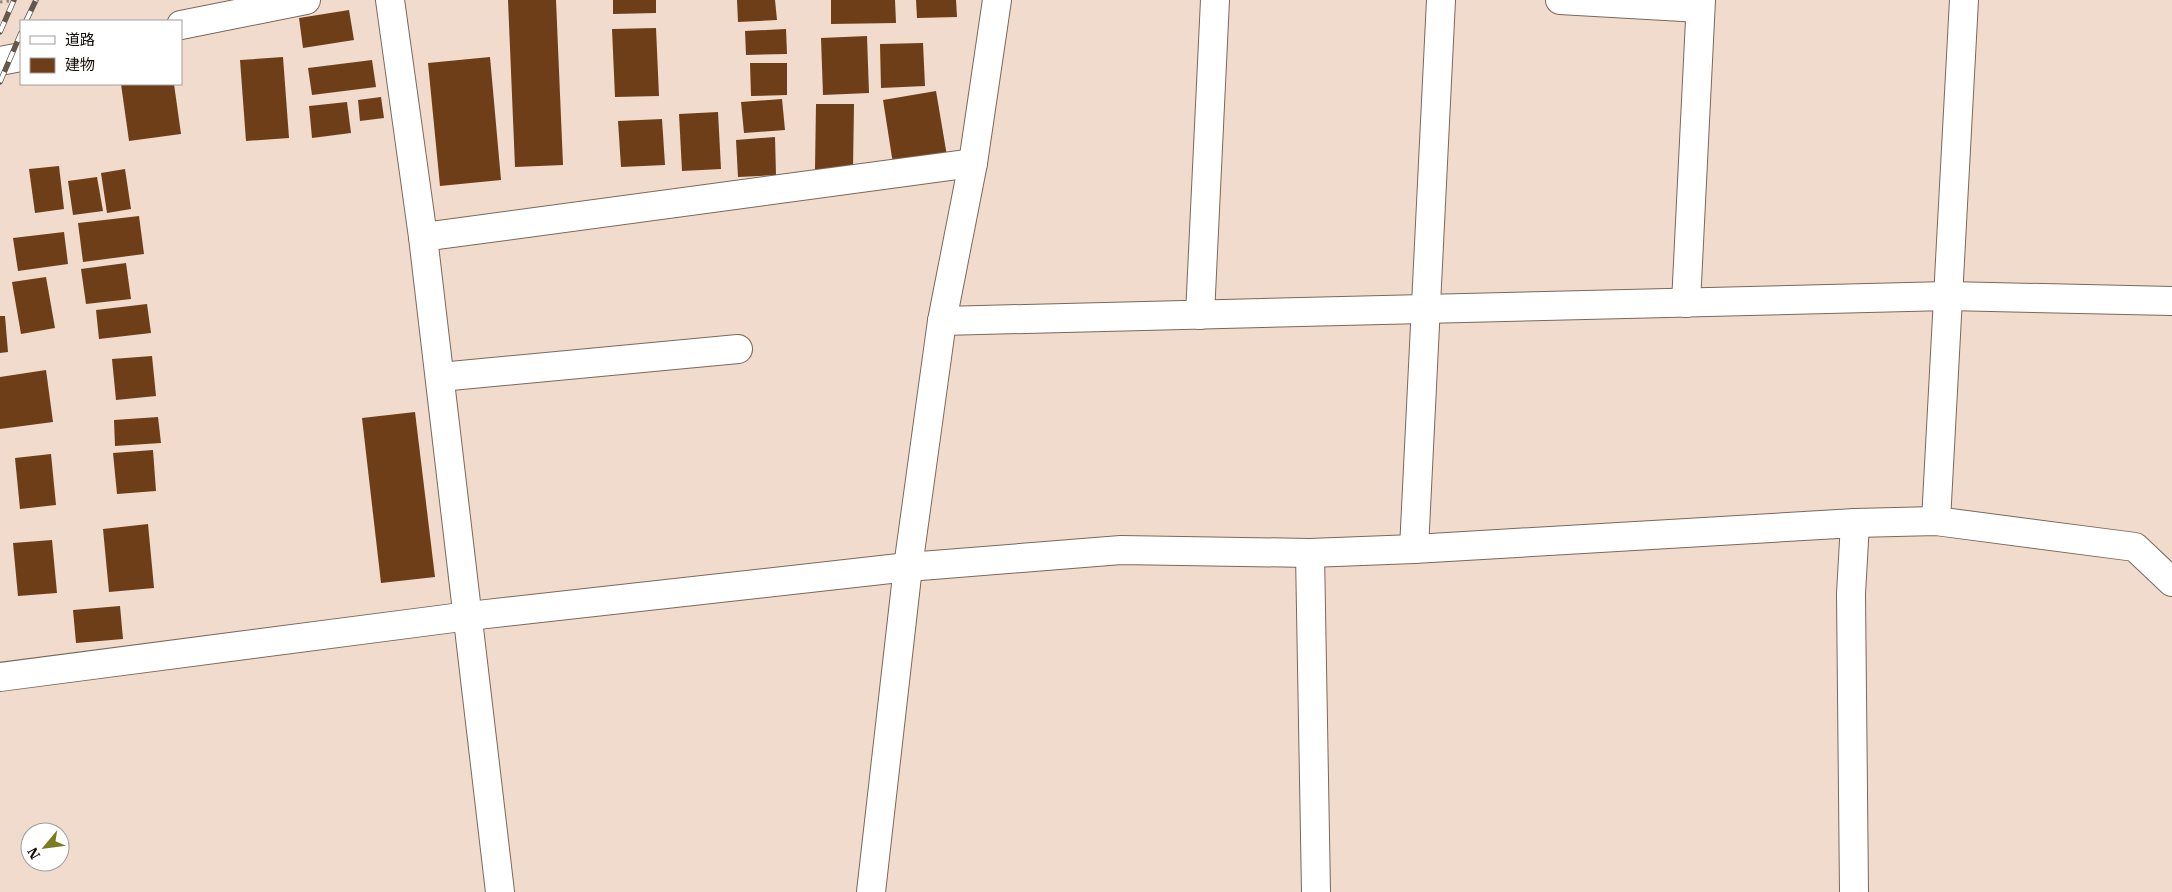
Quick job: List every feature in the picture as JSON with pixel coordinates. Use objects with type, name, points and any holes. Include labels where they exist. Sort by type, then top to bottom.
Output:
[{"type":"street","points":[[182,25],[306,0]]},
{"type":"street","points":[[390,0],[423,237],[500,892]]},
{"type":"street","points":[[871,892],[908,567],[942,321],[973,163],[997,0]]},
{"type":"street","points":[[1200,315],[1216,0]]},
{"type":"street","points":[[1414,549],[1442,0]]},
{"type":"street","points":[[1560,0],[1700,4],[1686,303]]},
{"type":"street","points":[[1936,521],[1964,0]]},
{"type":"street","points":[[0,61],[20,57]]},
{"type":"street","points":[[423,237],[973,163]]},
{"type":"street","points":[[942,321],[1948,296],[2172,301]]},
{"type":"street","points":[[440,377],[738,349]]},
{"type":"street","points":[[0,677],[469,616],[908,567],[1120,550],[1310,552],[1414,549],[1936,521],[2135,547],[2172,582]]},
{"type":"street","points":[[1854,524],[1851,594],[1854,892]]},
{"type":"street","points":[[1310,552],[1316,892]]},
{"type":"path","points":[[0,2],[19,0]]},
{"type":"building","points":[[508,0],[556,0],[563,165],[515,167]]},
{"type":"building","points":[[613,0],[656,0],[656,13],[613,14]]},
{"type":"building","points":[[737,0],[775,0],[777,20],[738,22]]},
{"type":"building","points":[[831,0],[895,0],[896,23],[831,24]]},
{"type":"building","points":[[916,0],[956,0],[957,17],[917,18]]},
{"type":"building","points":[[349,10],[354,40],[303,48],[299,18]]},
{"type":"building","points":[[656,28],[659,96],[615,97],[612,29]]},
{"type":"building","points":[[786,29],[787,54],[746,55],[745,31]]},
{"type":"building","points":[[867,36],[869,93],[823,95],[821,38]]},
{"type":"building","points":[[923,43],[925,86],[881,88],[880,44]]},
{"type":"building","points":[[283,57],[289,138],[246,141],[240,60]]},
{"type":"building","points":[[490,57],[501,180],[440,186],[428,63]]},
{"type":"building","points":[[372,60],[376,87],[312,95],[308,68]]},
{"type":"building","points":[[750,63],[787,63],[787,95],[751,96]]},
{"type":"building","points":[[121,85],[174,85],[181,134],[129,141]]},
{"type":"building","points":[[936,91],[947,156],[893,164],[883,100]]},
{"type":"building","points":[[381,97],[384,118],[360,121],[358,100]]},
{"type":"building","points":[[782,99],[785,130],[744,133],[741,102]]},
{"type":"building","points":[[347,102],[351,133],[312,138],[309,106]]},
{"type":"building","points":[[816,104],[854,104],[853,169],[815,169]]},
{"type":"building","points":[[718,112],[721,169],[682,171],[679,114]]},
{"type":"building","points":[[662,119],[665,165],[621,167],[618,121]]},
{"type":"building","points":[[775,137],[776,175],[738,177],[736,140]]},
{"type":"building","points":[[59,166],[64,209],[35,213],[29,169]]},
{"type":"building","points":[[125,169],[131,209],[107,213],[101,173]]},
{"type":"building","points":[[97,177],[103,211],[73,215],[68,181]]},
{"type":"building","points":[[139,216],[144,254],[83,262],[78,223]]},
{"type":"building","points":[[64,232],[68,264],[18,271],[13,238]]},
{"type":"building","points":[[126,263],[131,299],[86,304],[81,269]]},
{"type":"building","points":[[46,277],[55,328],[21,334],[12,282]]},
{"type":"building","points":[[147,304],[151,333],[99,339],[96,310]]},
{"type":"building","points":[[0,316],[5,316],[8,352],[0,353]]},
{"type":"building","points":[[152,356],[156,396],[116,400],[112,359]]},
{"type":"building","points":[[46,370],[53,422],[0,429],[0,377]]},
{"type":"building","points":[[415,412],[435,577],[381,583],[362,418]]},
{"type":"building","points":[[158,417],[161,443],[115,446],[114,420]]},
{"type":"building","points":[[153,450],[156,491],[117,494],[113,453]]},
{"type":"building","points":[[51,454],[56,505],[20,509],[15,458]]},
{"type":"building","points":[[148,524],[154,588],[109,592],[103,529]]},
{"type":"building","points":[[52,540],[57,593],[18,596],[13,543]]},
{"type":"building","points":[[120,606],[123,639],[76,643],[73,610]]},
{"type":"railway","points":[[0,32],[14,0]]},
{"type":"railway","points":[[26,20],[36,0]]},
{"type":"railway","points":[[0,82],[20,35]]}]
